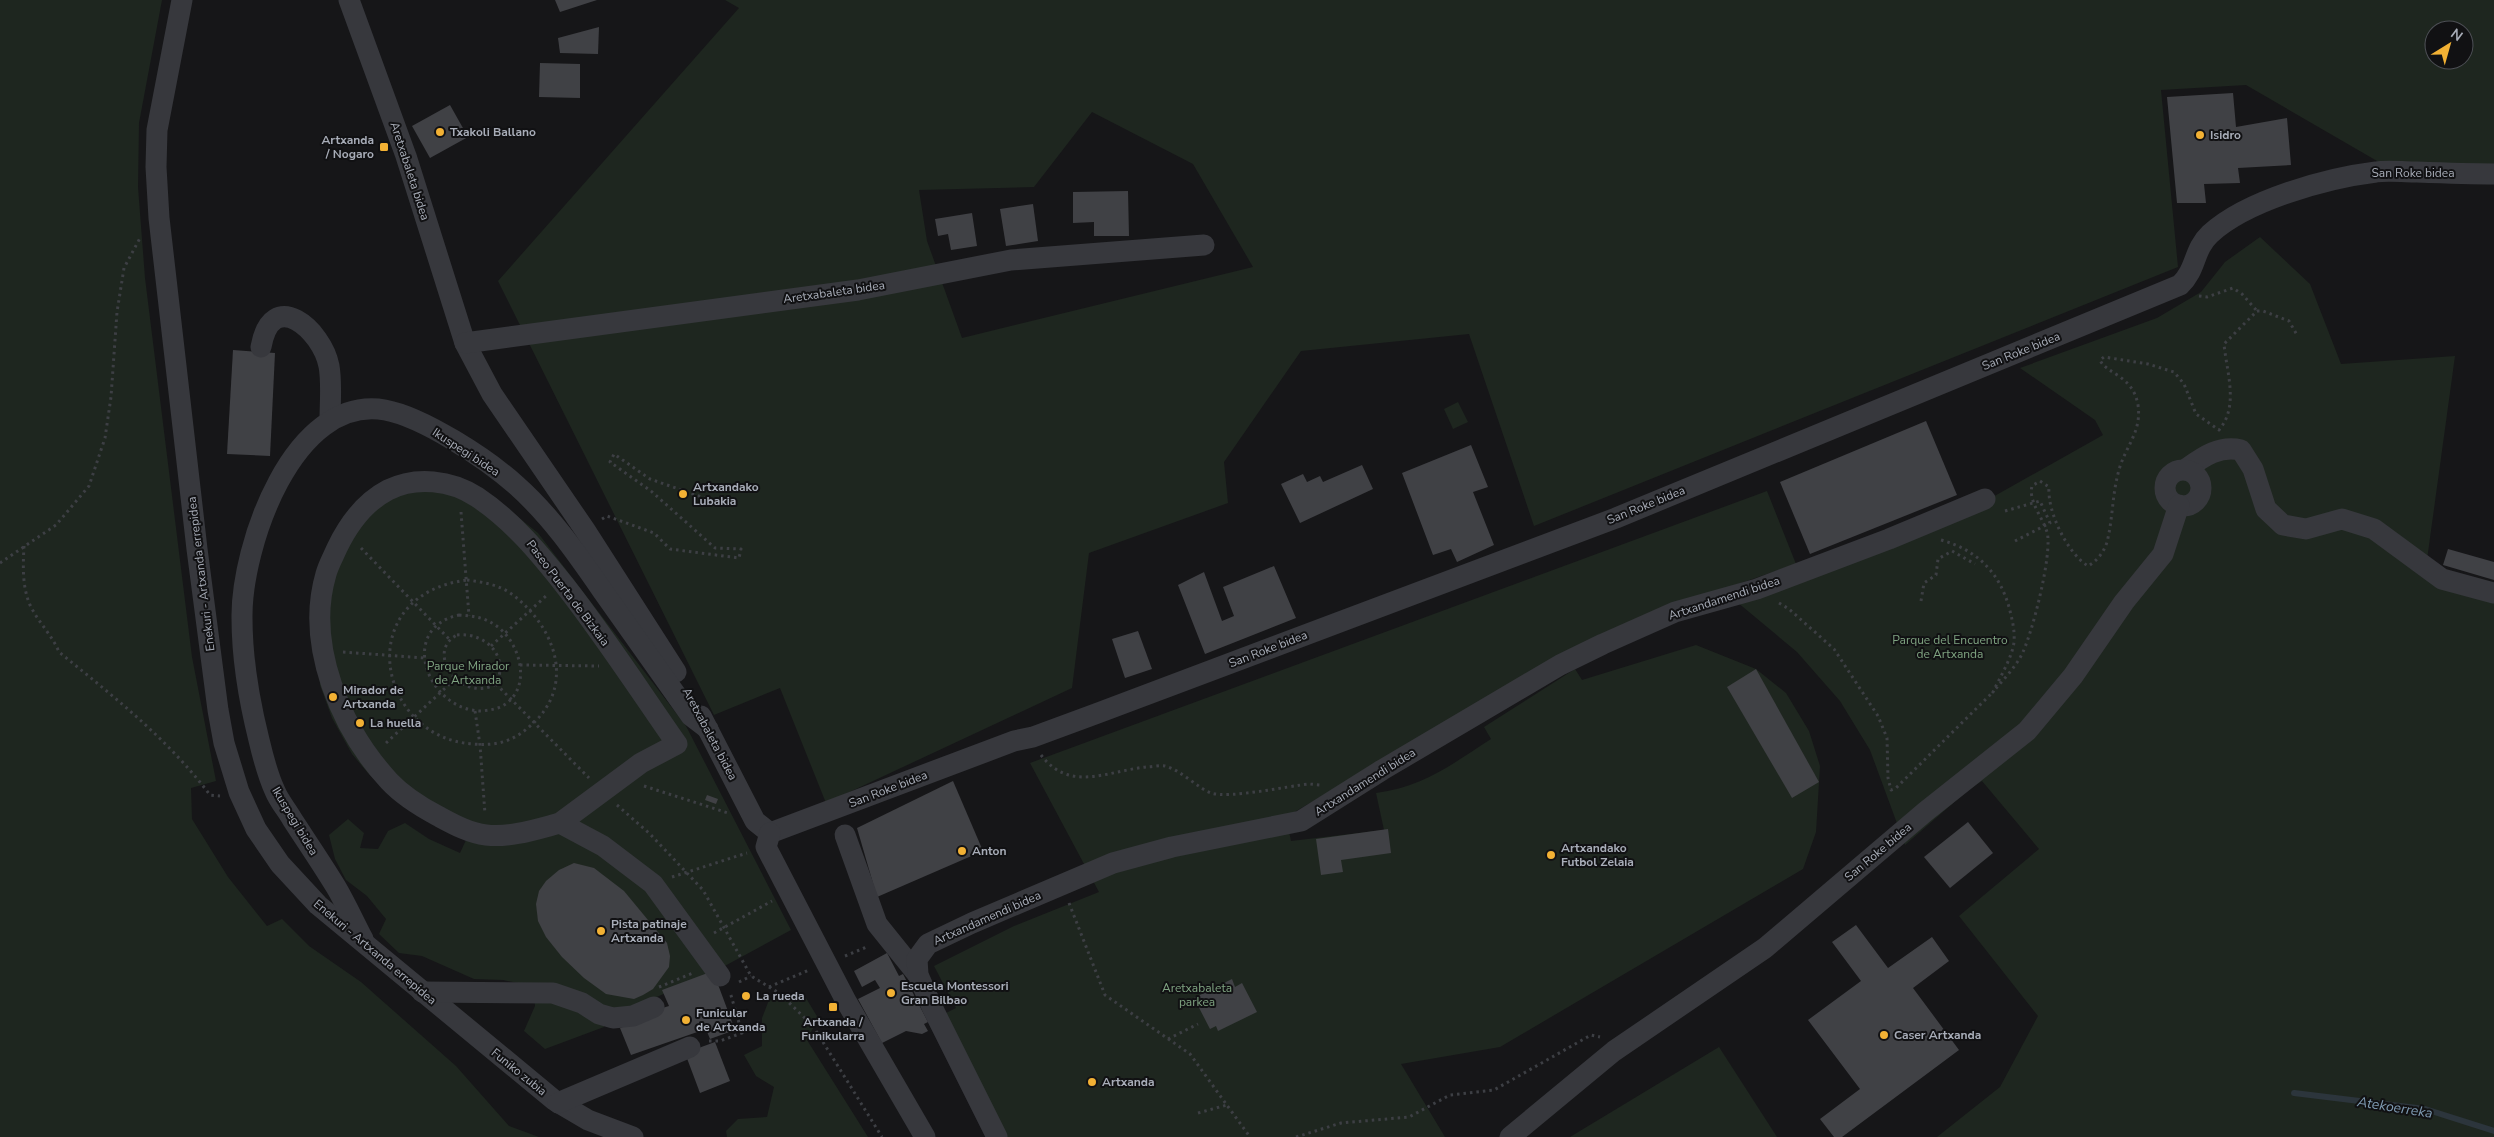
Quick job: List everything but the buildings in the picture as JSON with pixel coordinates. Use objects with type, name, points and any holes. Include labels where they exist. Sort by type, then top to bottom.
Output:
[{"type":"street","name":"Enekuri - Artxanda errepidea","points":[[182,0],[157,130],[156,167],[159,218],[197,549],[224,743],[242,800],[256,829],[280,864],[318,904],[368,948],[485,1044]]},
{"type":"street","name":"Aretxabaleta bidea","points":[[349,0],[406,156],[465,344],[492,394],[585,530],[686,687],[764,834],[789,892],[846,1002],[926,1137]]},
{"type":"street","name":"San Roke bidea","points":[[764,834],[1014,741],[1033,737],[1616,518],[2180,285],[2189,277],[2198,249],[2210,235],[2227,222],[2289,192],[2334,179],[2377,171],[2494,174]]},
{"type":"street","name":"Aretxabaleta bidea","points":[[465,344],[858,290],[1011,260],[1204,245]]},
{"type":"street","points":[[261,347],[264,331],[270,321],[279,316],[294,318],[309,328],[329,365],[330,420]]},
{"type":"street","name":"Ikuspegi bidea","points":[[368,948],[336,889],[275,792],[259,742],[246,677],[242,616],[246,569],[260,521],[284,473],[309,437],[330,420],[354,412],[385,410],[417,422],[450,439],[514,483],[538,505],[565,537],[691,716],[708,729]]},
{"type":"street","name":"San Roke bidea","points":[[1510,1137],[1614,1051],[1765,948],[1925,812],[2027,731],[2073,676],[2124,602],[2163,554],[2179,505],[2168,499],[2166,494],[2165,482],[2173,472],[2186,470],[2208,454],[2228,448],[2241,450],[2253,469],[2266,509],[2283,525],[2306,529],[2342,519],[2374,529],[2442,579],[2494,593]]},
{"type":"street","name":"Paseo Puerta de Bizkaia","points":[[429,480],[476,496],[527,538],[562,582],[624,667],[676,744],[641,763],[560,822],[525,832],[487,835],[457,826],[421,806],[390,783],[370,758],[341,710],[330,684],[320,612],[326,574],[344,532],[374,498],[403,483],[429,480]]},
{"type":"street","name":"Artxandamendi bidea","points":[[918,975],[917,959],[928,944],[972,923],[1113,863],[1172,847],[1301,821],[1560,665],[1675,612],[1757,589],[1985,498]]},
{"type":"street","points":[[560,822],[603,846],[653,884],[720,976]]},
{"type":"street","points":[[845,835],[877,924],[918,975],[997,1137]]},
{"type":"street","points":[[422,992],[553,992],[582,1003],[599,1014],[613,1018],[633,1016],[654,1007]]},
{"type":"street","name":"Funiko zubia","points":[[485,1044],[556,1102]]},
{"type":"street","points":[[556,1102],[690,1047]]},
{"type":"street","points":[[556,1102],[588,1120],[633,1137]]},
{"type":"path","points":[[0,563],[56,525],[89,486],[105,438],[111,397],[117,312],[124,268],[141,236]]},
{"type":"path","points":[[2180,285],[2194,295],[2207,297],[2233,288],[2242,294],[2257,311]]},
{"type":"path","points":[[1757,589],[1789,609],[1834,649],[1878,716],[1887,738],[1888,778],[1891,790],[1896,788],[1993,692],[2021,656],[2029,636],[2043,577],[2048,534],[2032,497],[2032,486],[2040,481],[2049,487],[2048,499],[2057,524],[2081,562],[2088,566],[2095,562],[2107,544],[2119,469],[2137,430],[2138,405],[2126,380],[2102,365],[2100,360],[2104,357],[2131,361],[2174,372],[2184,384],[2196,414],[2219,430],[2226,422],[2231,408],[2224,344],[2257,311],[2263,311],[2288,321],[2297,335]]},
{"type":"path","points":[[607,516],[654,533],[670,549],[739,558],[741,549],[715,548],[651,491],[610,462],[614,454],[650,479],[710,500]]},
{"type":"path","points":[[459,489],[469,616]]},
{"type":"path","points":[[2005,511],[2040,501],[2050,522],[2015,541]]},
{"type":"path","points":[[1913,528],[1931,538],[1959,546],[1980,558],[2000,582],[2014,627],[2014,644],[1993,692]]},
{"type":"path","points":[[344,532],[450,639]]},
{"type":"path","points":[[24,545],[23,582],[30,605],[53,637],[60,652],[140,719],[186,764],[210,795],[223,797]]},
{"type":"path","points":[[1922,601],[1924,583],[1936,575],[1938,559],[1952,551],[1975,564]]},
{"type":"path","points":[[467,580],[490,584],[512,594],[544,626],[553,645],[556,665],[555,687],[547,707],[534,723],[518,736],[500,744],[462,744],[444,738],[429,729],[401,699],[391,678],[389,655],[392,636],[400,617],[413,601],[438,586],[467,580]]},
{"type":"path","points":[[491,646],[562,582]]},
{"type":"path","points":[[469,616],[484,619],[505,633],[513,643],[520,665],[520,679],[512,700],[500,708],[475,711],[462,708],[440,694],[427,672],[425,658],[429,634],[436,624],[446,618],[469,616]]},
{"type":"path","points":[[457,635],[474,635],[491,646],[499,659],[501,668],[496,684],[480,690],[462,685],[455,680],[450,673],[445,655],[445,646],[450,639],[457,635]]},
{"type":"path","points":[[324,651],[425,658]]},
{"type":"path","points":[[520,665],[624,667]]},
{"type":"path","points":[[370,758],[455,680]]},
{"type":"path","points":[[496,684],[534,723],[611,786],[650,834],[703,890],[751,976],[779,993],[813,1026],[882,1137]]},
{"type":"path","points":[[475,711],[480,745],[487,835]]},
{"type":"path","points":[[1033,737],[1038,751],[1046,761],[1065,775],[1077,779],[1131,769],[1165,766],[1192,779],[1211,793],[1231,794],[1309,784],[1325,785],[1346,793]]},
{"type":"path","points":[[611,786],[640,784],[764,834]]},
{"type":"path","points":[[686,872],[764,834]]},
{"type":"path","points":[[1061,885],[1105,995],[1190,1054],[1250,1137]]},
{"type":"path","points":[[724,927],[789,892]]},
{"type":"path","points":[[849,954],[876,943]]},
{"type":"path","points":[[769,987],[809,970]]},
{"type":"path","points":[[654,1007],[652,994],[660,986],[720,976],[742,1032],[720,1041],[714,1040],[690,1047]]},
{"type":"path","points":[[1167,1039],[1198,1024]]},
{"type":"path","points":[[1296,1137],[1341,1123],[1409,1117],[1450,1095],[1494,1090],[1591,1035],[1602,1037],[1614,1051]]},
{"type":"path","points":[[1198,1113],[1227,1105]]},
{"type":"green space","points":[[0,0],[162,0],[139,123],[138,187],[145,278],[192,657],[216,781],[191,788],[192,819],[228,877],[267,926],[282,919],[309,946],[361,982],[456,1066],[509,1126],[539,1137],[0,1137]]},
{"type":"green space","points":[[725,0],[2494,0],[2494,169],[2384,165],[2246,85],[2161,90],[2178,267],[1534,526],[1469,334],[1301,351],[1224,462],[1228,503],[1089,553],[1072,688],[826,803],[780,688],[714,715],[498,281],[739,8]],"holes":[[[1092,112],[1193,164],[1253,267],[962,338],[927,241],[919,190],[1034,187]]]},
{"type":"green space","name":"Parque del Encuentro de Artxanda","points":[[2260,237],[2310,284],[2341,364],[2455,356],[2426,567],[2494,595],[2494,1137],[1937,1137],[2000,1087],[2038,1016],[1959,916],[2039,849],[1982,781],[1967,791],[1905,845],[1870,750],[1840,701],[1797,652],[1737,602],[1991,498],[2103,435],[2095,420],[2020,368],[2157,318],[2201,292],[2225,262]]},
{"type":"green space","points":[[1458,402],[1468,422],[1453,429],[1444,409]]},
{"type":"green space","name":"Parque Mirador de Artxanda","points":[[483,489],[538,533],[686,726],[791,930],[721,968],[639,1005],[606,1010],[604,1027],[545,1049],[524,1031],[535,1006],[533,986],[503,980],[474,979],[422,956],[399,953],[379,934],[386,919],[367,896],[346,880],[335,859],[329,835],[348,819],[364,833],[360,848],[378,849],[388,831],[405,823],[429,839],[460,853],[466,840],[386,791],[352,754],[332,718],[320,685],[314,611],[366,493]]},
{"type":"green space","name":"Aretxabaleta parkea","points":[[1767,491],[1796,564],[1668,608],[1547,664],[1286,817],[1291,841],[1384,830],[1376,793],[1409,786],[1450,765],[1491,739],[1484,727],[1575,669],[1582,680],[1696,645],[1756,669],[1786,693],[1809,731],[1820,766],[1816,832],[1803,869],[1500,1047],[1401,1064],[1445,1137],[988,1137],[928,1022],[956,1008],[934,966],[1014,926],[1099,892],[1030,763]]},
{"type":"green space","points":[[803,993],[818,1018],[807,1040],[868,1137],[727,1137],[726,1131],[738,1119],[767,1117],[774,1087],[756,1076],[744,1055],[762,1046],[762,1018],[769,1000]]},
{"type":"green space","points":[[1719,1047],[1777,1137],[1570,1137]]},
{"type":"waterway","name":"Atekoerreka","points":[[2294,1093],[2425,1109],[2494,1131]]},
{"type":"place","name":"Txakoli Ballano","points":[[440,132]]},
{"type":"place","name":"Isidro","points":[[2200,135]]},
{"type":"place","name":"Artxanda / Nogaro","points":[[384,147]]},
{"type":"place","name":"Artxandako Lubakia","points":[[683,494]]},
{"type":"place","name":"Mirador de Artxanda","points":[[333,697]]},
{"type":"place","name":"La huella","points":[[360,723]]},
{"type":"place","name":"Anton","points":[[962,851]]},
{"type":"place","name":"Artxandako Futbol Zelaia","points":[[1551,855]]},
{"type":"place","name":"Pista patinaje Artxanda","points":[[601,931]]},
{"type":"place","name":"Escuela Montessori Gran Bilbao","points":[[891,993]]},
{"type":"place","name":"La rueda","points":[[746,996]]},
{"type":"place","name":"Artxanda / Funikularra","points":[[833,1007]]},
{"type":"place","name":"Funicular de Artxanda","points":[[686,1020]]},
{"type":"place","name":"Caser Artxanda","points":[[1884,1035]]},
{"type":"place","name":"Artxanda","points":[[1092,1082]]}]
